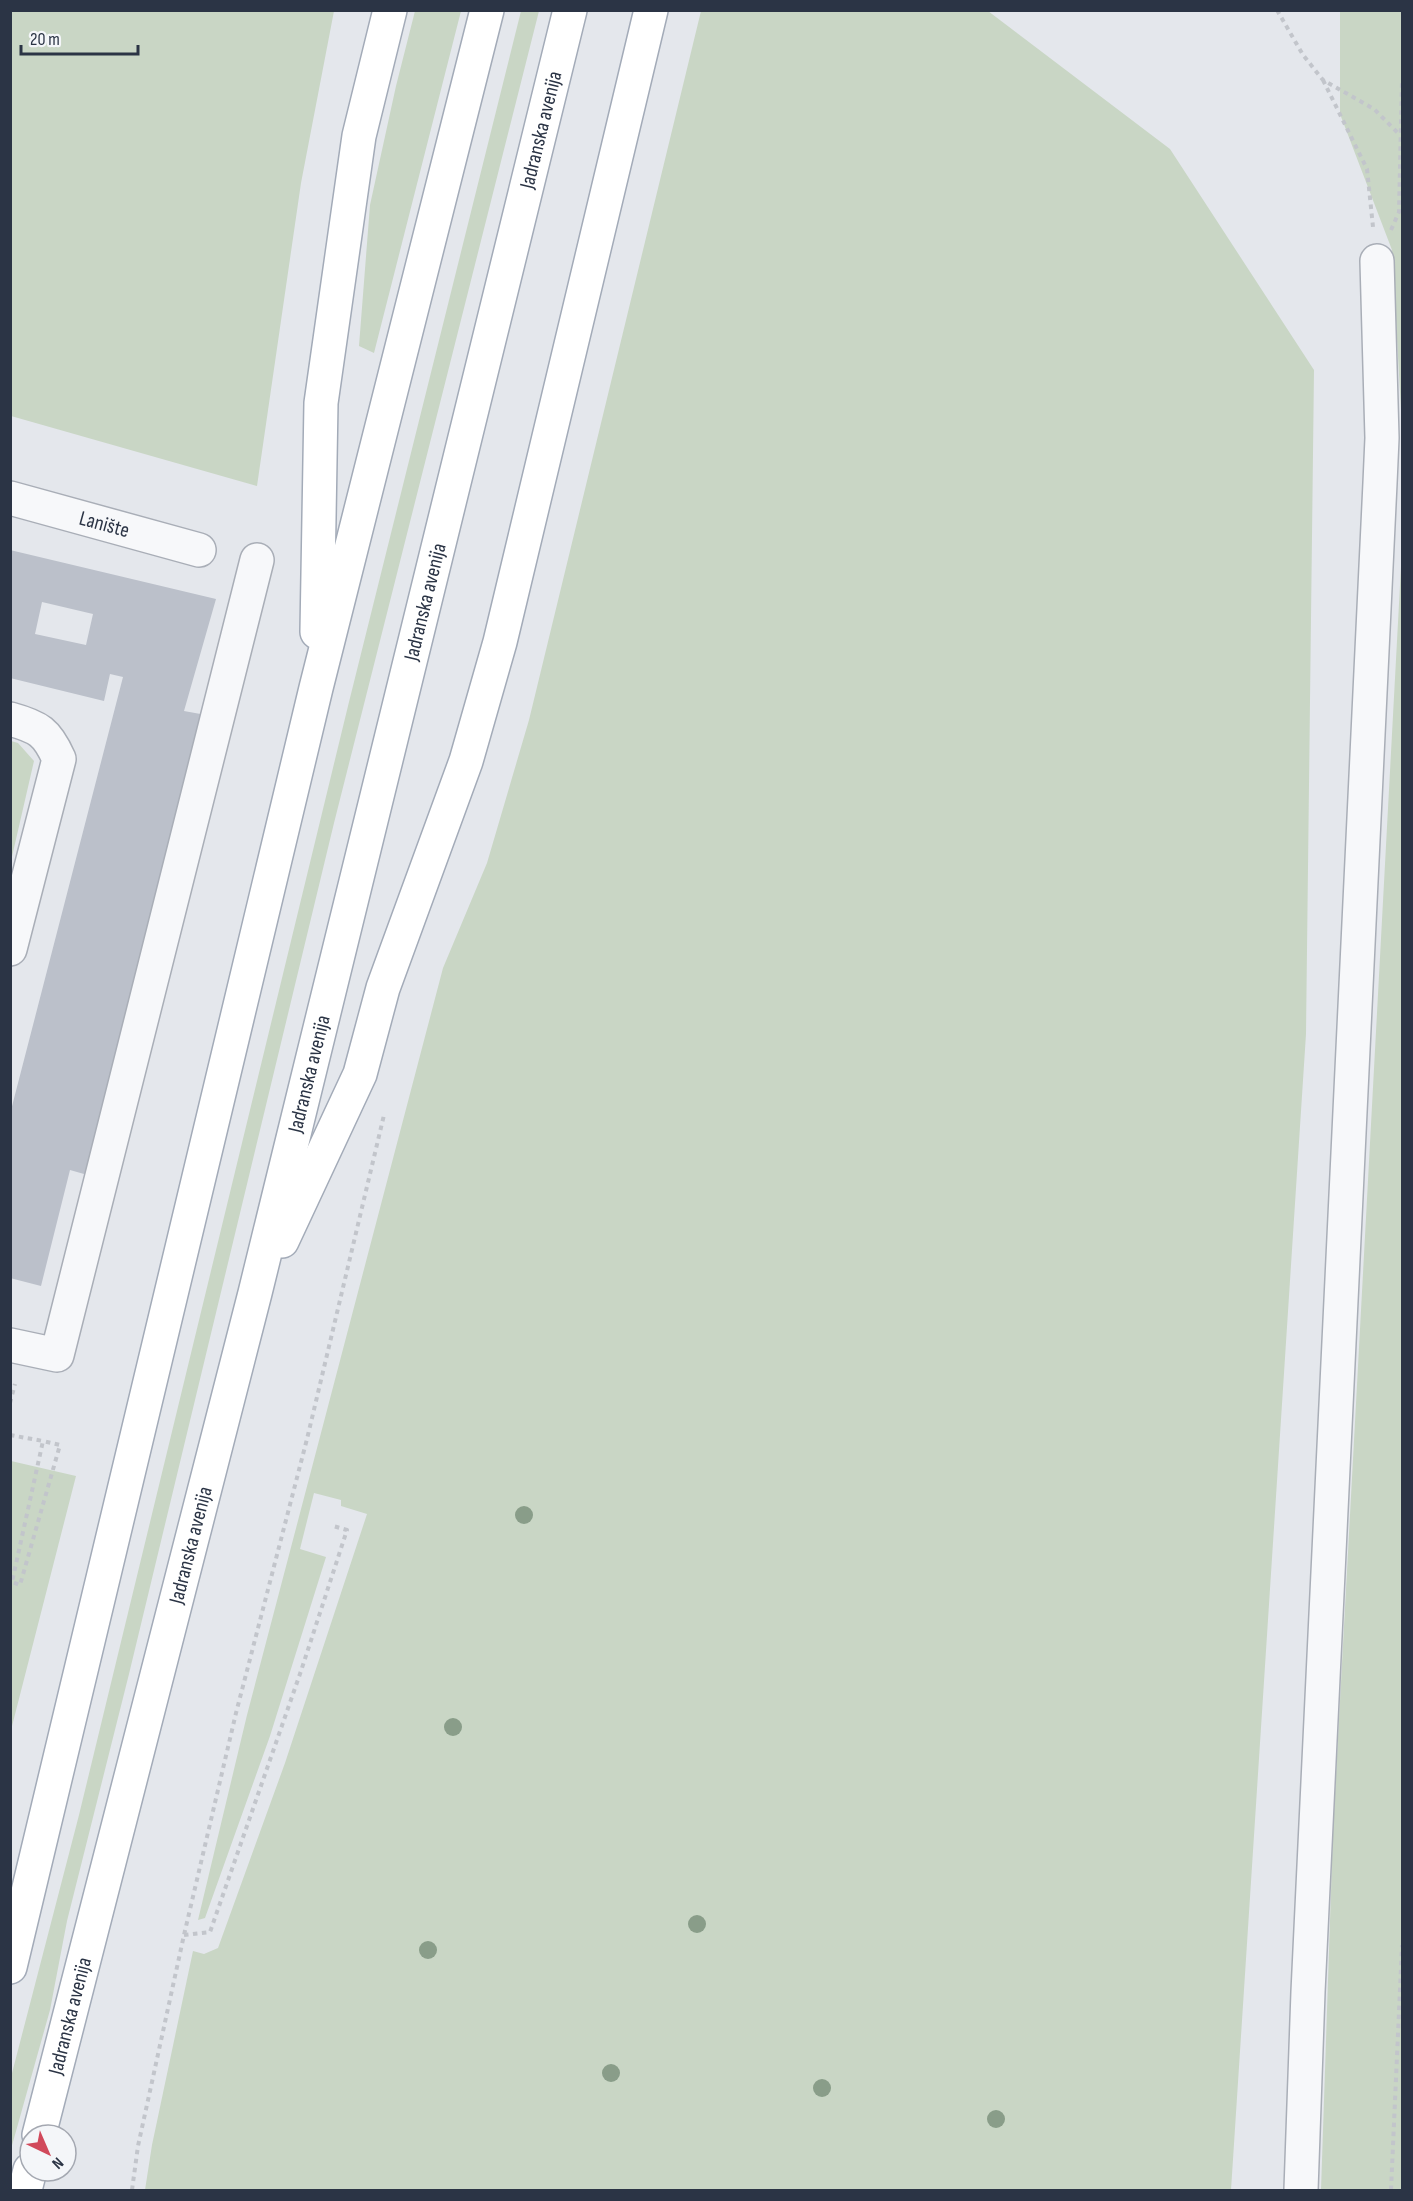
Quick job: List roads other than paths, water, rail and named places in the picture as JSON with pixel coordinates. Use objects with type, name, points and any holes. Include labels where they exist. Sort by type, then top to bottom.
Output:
[{"type":"main road","points":[[316,688],[321,403],[359,136],[390,10]]},
{"type":"main road","points":[[10,1967],[316,688],[487,10]]},
{"type":"main road","name":"Jadranska avenija","points":[[42,2123],[255,1293],[570,10]]},
{"type":"main road","points":[[255,1293],[294,1218],[360,1074],[387,979],[466,761],[500,642],[651,10]]},
{"type":"street","points":[[1301,2190],[1308,1992],[1381,449],[1377,261]]},
{"type":"street","name":"Lanište","points":[[10,498],[199,550]]},
{"type":"street","points":[[10,1345],[57,1355],[257,560]]},
{"type":"street","points":[[10,720],[31,725],[51,741],[58,759],[10,949]]}]
